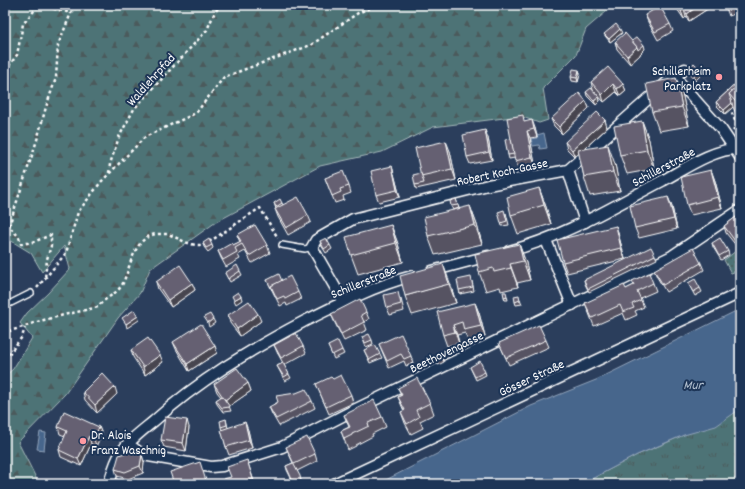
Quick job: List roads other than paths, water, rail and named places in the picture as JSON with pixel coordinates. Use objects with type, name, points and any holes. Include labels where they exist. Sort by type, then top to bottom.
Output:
[{"type":"street","name":"Robert Koch-Gasse","points":[[312,247],[316,240],[353,219],[488,185],[568,170],[674,76],[685,69]]},
{"type":"street","points":[[674,76],[738,151]]},
{"type":"street","name":"Schillerstraße","points":[[110,484],[120,454],[128,444],[170,407],[230,364],[343,301],[374,288],[400,280],[546,240],[584,222],[713,154],[738,151]]},
{"type":"street","points":[[568,170],[584,222]]},
{"type":"street","name":"Beethovengasse","points":[[128,444],[143,455],[210,466],[222,466],[282,448],[363,405],[672,256],[740,210]]},
{"type":"street","points":[[546,240],[572,305]]},
{"type":"street","points":[[312,247],[343,301]]},
{"type":"street","name":"Gösser Straße","points":[[334,484],[740,293]]},
{"type":"lane","points":[[282,246],[305,249],[312,247]]},
{"type":"lane","points":[[5,306],[32,293]]},
{"type":"water","points":[[544,133],[547,148],[540,149],[539,145],[533,146],[531,139],[537,138],[537,135]]},
{"type":"water","name":"Mur","points":[[740,309],[740,409],[716,426],[684,435],[637,455],[582,484],[378,484],[531,406],[596,380]]},
{"type":"water","points":[[40,432],[46,433],[44,450],[37,449]]},
{"type":"place","name":"Schillerheim Parkplatz","points":[[719,77]]},
{"type":"place","name":"Dr. Alois Franz Waschnig","points":[[83,441]]}]
